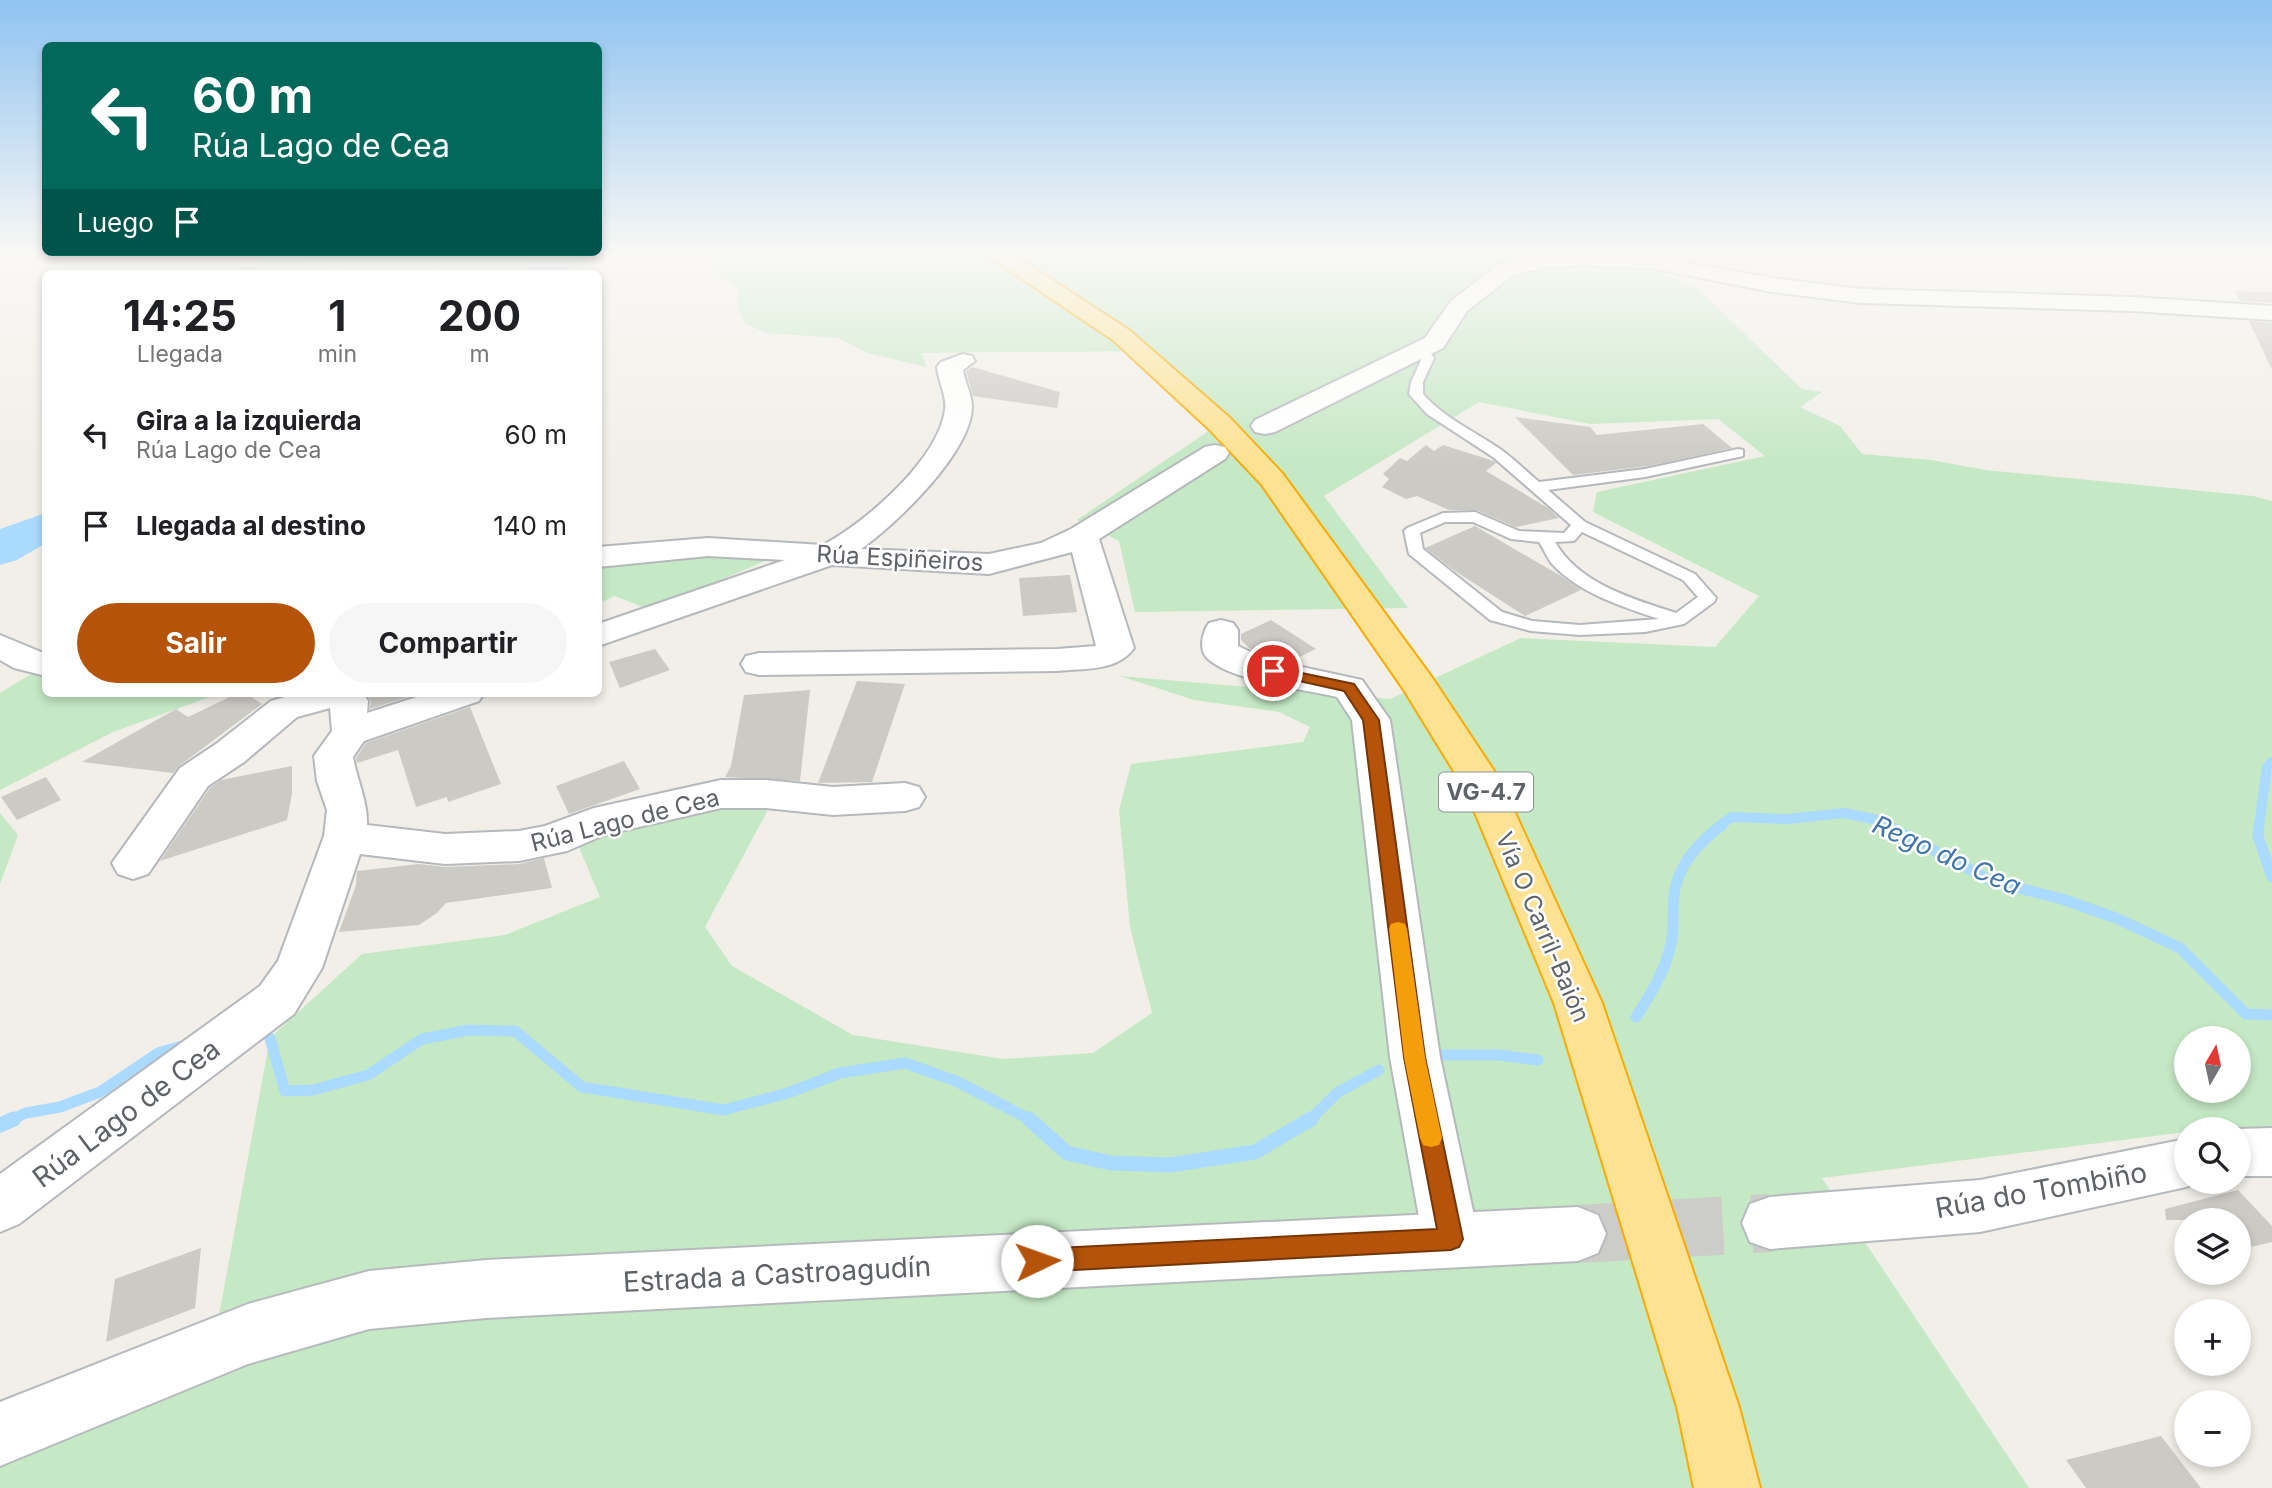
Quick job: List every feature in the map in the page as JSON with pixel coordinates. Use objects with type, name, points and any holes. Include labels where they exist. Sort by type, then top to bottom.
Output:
[{"type":"highway","name":"Vía O Carril-Baión","points":[[1104,323],[1121,335],[1220,424],[1272,480],[1420,687],[1486,790],[1578,1003],[1708,1407],[1727,1488]]},
{"type":"street","points":[[1265,426],[1434,343],[1447,323]]},
{"type":"street","points":[[602,634],[670,608],[828,555],[858,536],[894,506],[931,466],[948,441],[960,398],[950,367],[963,361]]},
{"type":"street","name":"Rúa Espiñeiros","points":[[602,557],[708,547],[989,564],[1051,550],[1082,536],[1215,453]]},
{"type":"street","points":[[759,664],[1057,660],[1105,656],[1115,648],[1094,568],[1082,536]]},
{"type":"street","points":[[1221,630],[1220,651],[1254,668],[1349,688],[1371,720],[1415,1057],[1451,1239]]},
{"type":"street","points":[[0,646],[27,660],[42,664]]},
{"type":"street","points":[[133,863],[194,777],[230,753],[284,709],[328,697]]},
{"type":"street","points":[[340,697],[349,701],[351,732],[454,697]]},
{"type":"street","name":"Rúa Lago de Cea","points":[[0,1206],[277,1000],[299,968],[345,836],[347,810],[337,780],[333,756],[351,732]]},
{"type":"street","name":"Rúa Lago de Cea","points":[[345,836],[444,849],[519,846],[552,839],[594,823],[721,794],[766,794],[833,801],[905,797]]},
{"type":"street","points":[[2251,1152],[2272,1152]]},
{"type":"street","name":"Rúa do Tombiño","points":[[1770,1223],[1980,1206],[2174,1166]]},
{"type":"street","name":"Estrada a Castroagudín","points":[[0,1434],[248,1334],[369,1300],[486,1289],[1578,1234]]},
{"type":"lane","points":[[1421,349],[1428,358],[1416,394],[1427,410],[1448,420],[1501,456],[1560,504],[1580,525],[1689,577],[1708,598],[1678,620],[1645,627],[1580,630],[1531,626],[1496,617],[1415,551],[1412,531],[1443,518],[1475,517],[1516,536],[1545,539],[1568,538],[1580,525]]},
{"type":"lane","points":[[1537,487],[1645,473],[1738,453]]},
{"type":"lane","points":[[1545,539],[1552,546],[1557,561],[1584,579],[1626,602],[1678,620]]},
{"type":"green space","points":[[745,323],[1734,323],[1802,389],[1822,392],[1800,407],[1840,426],[1862,454],[1931,460],[1985,470],[2253,496],[2272,501],[2272,1137],[2251,1136],[2251,1117],[2174,1117],[2174,1134],[1822,1178],[2029,1488],[0,1488],[0,1424],[213,1348],[270,1038],[362,954],[505,935],[600,897],[578,845],[648,823],[696,812],[770,806],[705,927],[732,966],[853,1035],[1003,1059],[1093,1053],[1152,1013],[1130,927],[1119,810],[1131,764],[1303,742],[1310,727],[1279,712],[1194,700],[1120,676],[1390,699],[1521,638],[1715,647],[1759,596],[1593,512],[1597,492],[1765,456],[1718,419],[1590,424],[1479,402],[1324,496],[1408,608],[1135,612],[1119,541],[1077,520],[1219,424],[1139,351],[922,353],[926,367],[868,353],[838,338],[768,333]]},
{"type":"green space","points":[[42,515],[42,535],[0,560],[0,533]]},
{"type":"green space","points":[[708,547],[777,556],[650,610],[615,596],[602,602],[602,557]]},
{"type":"green space","points":[[42,667],[42,697],[210,697],[113,732],[0,790],[0,693]]},
{"type":"green space","points":[[0,813],[18,835],[0,884]]},
{"type":"building","points":[[2250,323],[2272,323],[2272,370]]},
{"type":"building","points":[[972,367],[1060,392],[1057,408],[973,396],[966,371]]},
{"type":"building","points":[[1515,417],[1590,427],[1597,435],[1703,424],[1732,448],[1649,466],[1573,475]]},
{"type":"building","points":[[1426,445],[1434,451],[1443,445],[1494,461],[1496,463],[1486,471],[1548,508],[1559,518],[1516,527],[1476,510],[1449,510],[1417,496],[1406,499],[1382,487],[1389,479],[1383,474],[1400,458],[1407,461]]},
{"type":"building","points":[[1475,526],[1581,590],[1525,616],[1455,571],[1425,548]]},
{"type":"building","points":[[1070,575],[1077,612],[1023,616],[1019,578]]},
{"type":"building","points":[[1271,620],[1316,649],[1289,662],[1250,649],[1241,640],[1241,634]]},
{"type":"building","points":[[655,649],[670,670],[620,688],[609,662]]},
{"type":"building","points":[[857,681],[905,684],[872,782],[818,783]]},
{"type":"building","points":[[810,690],[800,781],[725,777],[731,766],[744,695]]},
{"type":"building","points":[[230,697],[252,697],[262,704],[173,773],[82,762],[176,709],[188,717]]},
{"type":"building","points":[[368,697],[408,697],[370,709]]},
{"type":"building","points":[[470,707],[501,784],[448,802],[447,797],[416,807],[398,750],[357,763],[356,758],[366,743]]},
{"type":"building","points":[[624,761],[640,789],[569,814],[556,786]]},
{"type":"building","points":[[292,766],[292,794],[287,820],[160,861],[210,788],[221,780]]},
{"type":"building","points":[[46,777],[61,800],[17,820],[1,797]]},
{"type":"building","points":[[544,858],[552,888],[446,903],[419,925],[339,932],[356,885],[357,871],[419,864],[445,867],[519,864]]},
{"type":"building","points":[[2223,1194],[2242,1194],[2272,1226],[2272,1242],[2251,1247],[2251,1208],[2174,1208],[2174,1220],[2166,1220],[2165,1209]]},
{"type":"building","points":[[201,1248],[195,1308],[106,1342],[115,1279]]},
{"type":"building","points":[[2161,1436],[2174,1453],[2174,1467],[2185,1467],[2201,1488],[2086,1488],[2066,1460]]},
{"type":"waterway","points":[[0,550],[24,535],[42,528]]},
{"type":"waterway","name":"Rego do Cea","points":[[2259,826],[2267,767],[2272,762]]},
{"type":"waterway","name":"Rego do Cea","points":[[1719,826],[1732,817],[1787,819],[1844,813],[1878,820],[1890,826]]},
{"type":"waterway","name":"Rego do Cea","points":[[1636,1017],[1665,964],[1671,944],[1674,895],[1680,874],[1691,855],[1722,825]]},
{"type":"waterway","name":"Rego do Cea","points":[[1887,825],[1991,881],[2062,899],[2116,918],[2180,948],[2246,1014],[2272,1015]]},
{"type":"waterway","name":"Rego do Cea","points":[[2259,825],[2258,836],[2272,877]]},
{"type":"waterway","name":"Rego do Cea","points":[[270,1038],[285,1091],[313,1090],[368,1075],[422,1039],[469,1030],[515,1031],[582,1087],[724,1110],[788,1093],[840,1073],[905,1063],[956,1081],[1031,1120]]},
{"type":"waterway","name":"Rego do Cea","points":[[10,1120],[26,1113],[60,1107],[100,1092],[158,1053],[185,1045]]},
{"type":"waterway","name":"Rego do Cea","points":[[1433,1055],[1499,1055],[1538,1060]]},
{"type":"waterway","name":"Rego do Cea","points":[[1311,1119],[1338,1092],[1379,1070]]},
{"type":"waterway","name":"Rego do Cea","points":[[0,1125],[14,1119]]},
{"type":"waterway","name":"Rego do Cea","points":[[1029,1119],[1067,1153],[1111,1163],[1170,1165],[1255,1152],[1311,1119]]},
{"type":"tunnel","points":[[1578,1234],[1770,1223]]},
{"type":"slow traffic","points":[[1398,929],[1415,1057],[1431,1138]]},
{"type":"route","points":[[1037,1261],[1451,1239],[1415,1057],[1371,720],[1349,688],[1273,671]]}]
